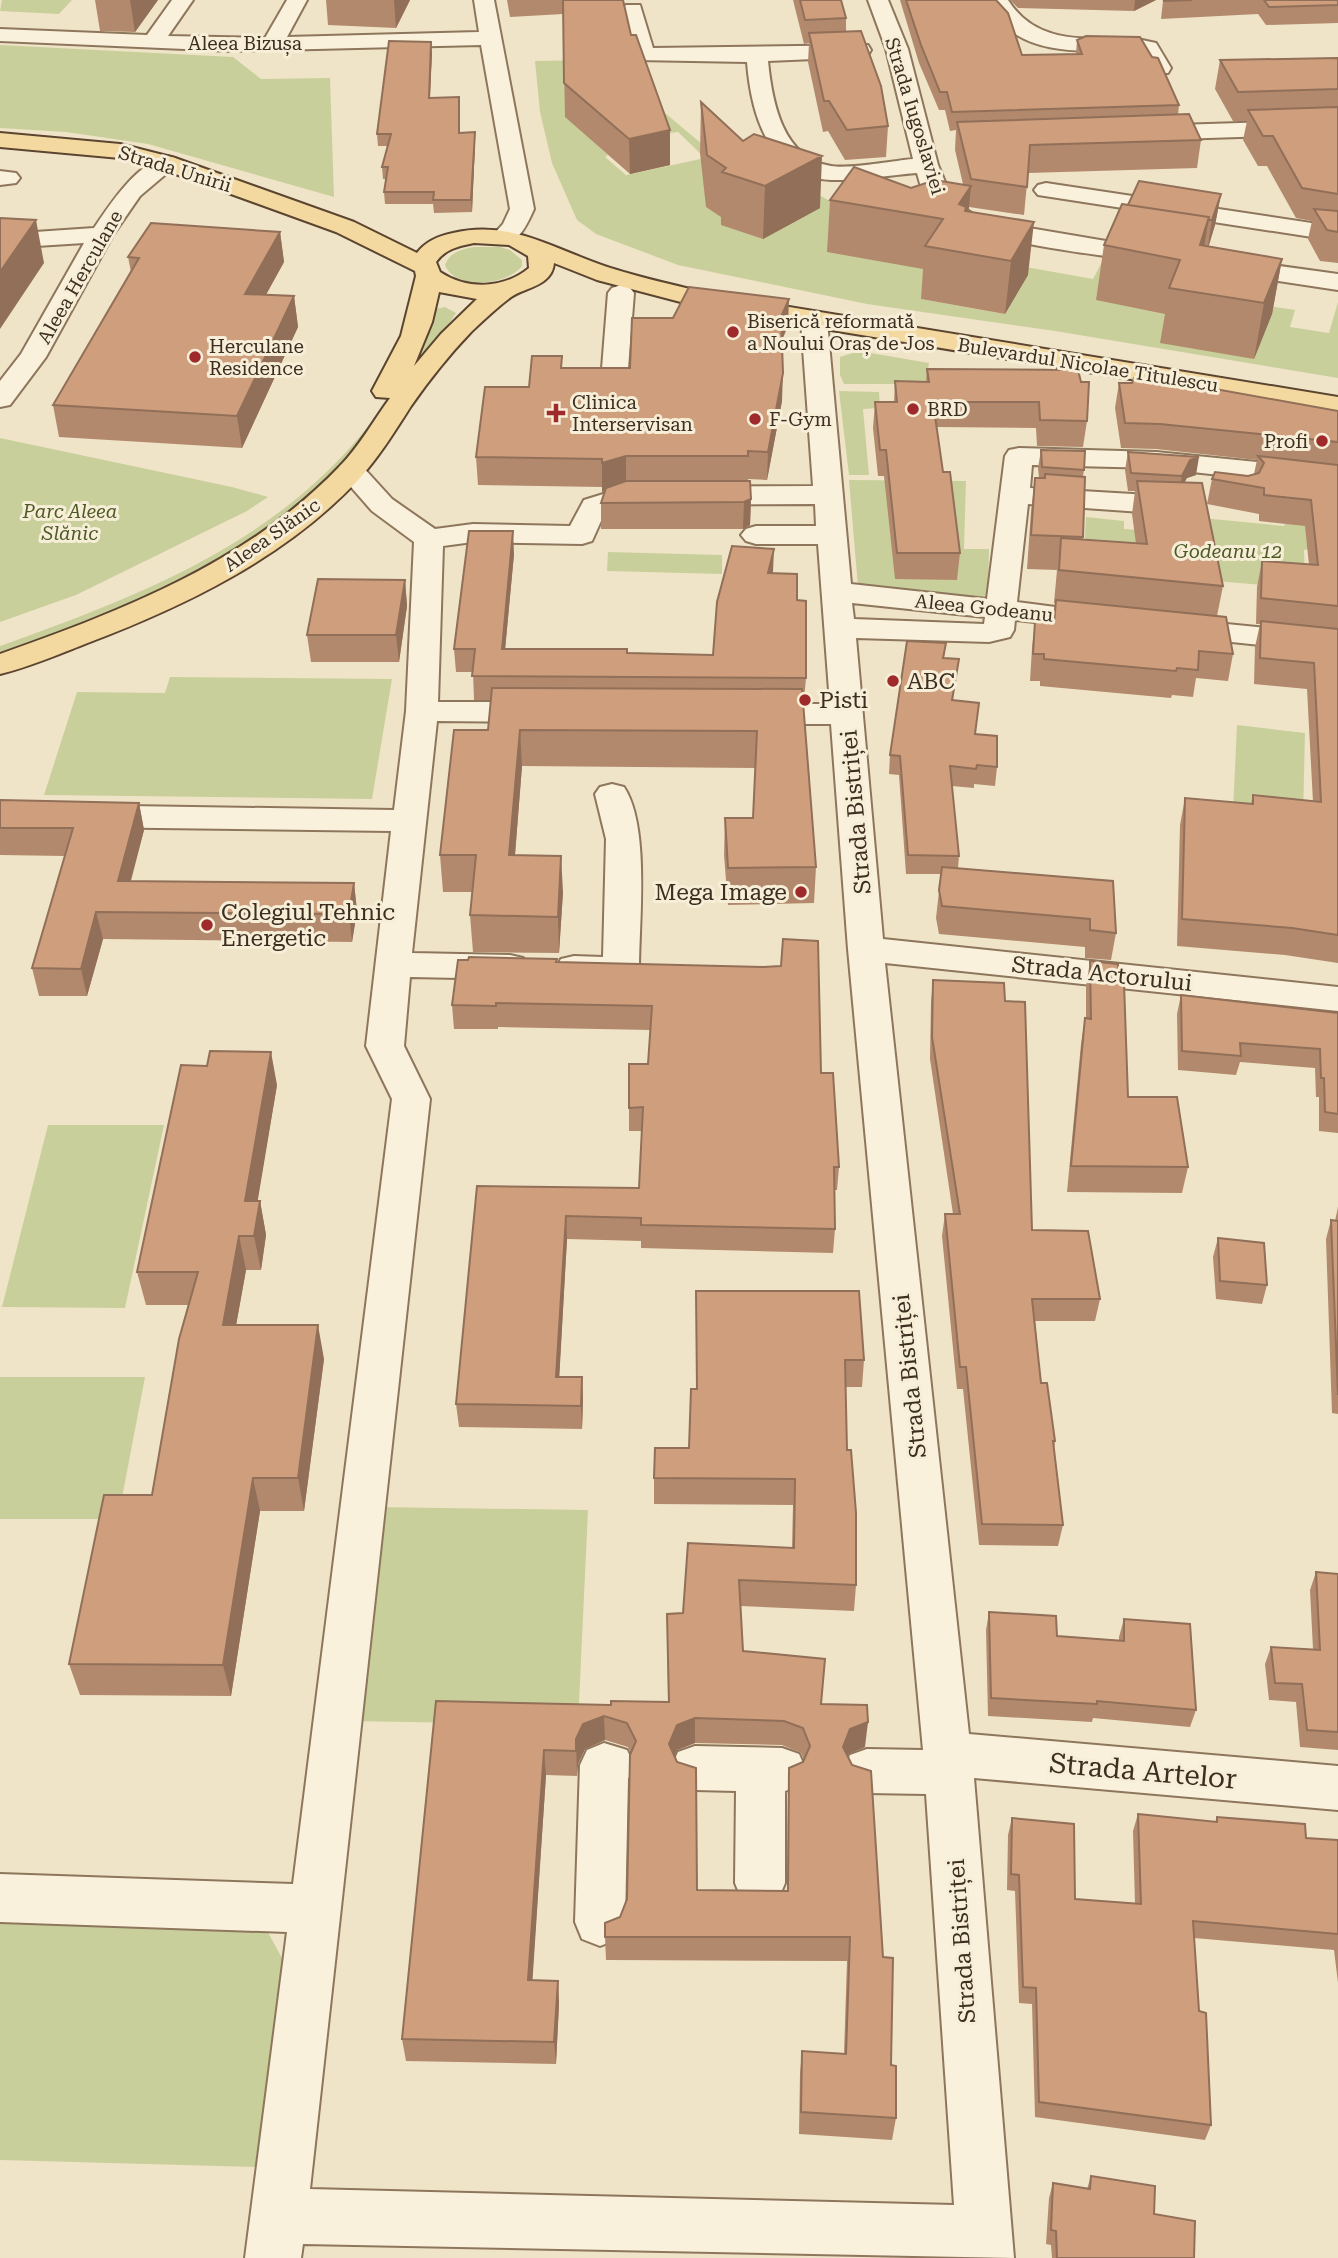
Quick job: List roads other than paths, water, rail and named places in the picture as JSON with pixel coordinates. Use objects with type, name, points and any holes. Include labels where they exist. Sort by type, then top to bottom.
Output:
[{"type":"main road","name":"Strada Unirii","points":[[0,140],[120,151],[167,163],[345,227],[426,271],[443,285],[464,290],[511,287]]},
{"type":"main road","name":"Strada Unirii","points":[[345,227],[415,234],[503,237]]},
{"type":"main road","points":[[426,271],[427,255],[441,245],[474,236]]},
{"type":"main road","name":"Bulevardul Nicolae Titulescu","points":[[503,237],[606,275],[715,303],[1338,405]]},
{"type":"main road","name":"Aleea Slănic","points":[[0,664],[147,607],[215,574],[247,556],[310,511],[351,471],[428,366],[482,307],[511,287],[533,277],[542,266],[541,255],[530,245]]},
{"type":"main road","name":"Aleea Slănic","points":[[0,644],[156,581],[253,529],[299,494],[330,466],[404,363],[421,321],[426,271]]},
{"type":"main road","points":[[511,287],[555,288]]},
{"type":"main road","name":"Bulevardul Nicolae Titulescu","points":[[581,290],[715,303]]},
{"type":"street","points":[[153,42],[183,0]]},
{"type":"street","points":[[272,45],[297,0]]},
{"type":"street","points":[[484,0],[522,209],[514,227],[503,237]]},
{"type":"street","name":"Strada Iugoslaviei","points":[[878,0],[897,49],[922,153],[937,198],[953,213],[981,226],[1173,258],[1181,212]]},
{"type":"street","points":[[998,0],[1007,19],[1050,42],[1142,46],[1148,48],[1160,68]]},
{"type":"street","points":[[633,9],[643,55],[757,55],[897,49]]},
{"type":"street","points":[[79,39],[94,19]]},
{"type":"street","name":"Aleea Bizușa","points":[[0,35],[272,45],[491,38]]},
{"type":"street","points":[[757,55],[761,98],[780,144],[802,164],[830,173],[922,153],[947,140]]},
{"type":"street","points":[[1128,134],[1338,127]]},
{"type":"street","name":"Aleea Herculane","points":[[0,399],[33,357],[101,234],[132,191],[167,163]]},
{"type":"street","points":[[1046,190],[1338,234]]},
{"type":"street","points":[[0,250],[35,239],[101,234]]},
{"type":"street","points":[[1205,263],[1338,282]]},
{"type":"street","points":[[614,381],[621,293]]},
{"type":"street","name":"Strada Bistriței","points":[[814,321],[866,949],[949,1763],[985,2246]]},
{"type":"street","points":[[1002,611],[1019,456],[1156,460],[1338,479]]},
{"type":"street","points":[[351,471],[382,505],[429,539],[473,533],[582,535],[587,512],[599,501],[626,496],[829,495]]},
{"type":"street","points":[[1015,495],[1190,506],[1199,485],[1279,494],[1283,473]]},
{"type":"street","points":[[756,535],[832,536]]},
{"type":"street","points":[[429,539],[422,711],[385,1046],[411,1098],[276,2237],[904,2230],[985,2246]]},
{"type":"street","name":"Aleea Godeanu","points":[[840,610],[1002,611],[1338,644]]},
{"type":"street","points":[[422,711],[575,713]]},
{"type":"street","points":[[723,714],[848,714]]},
{"type":"street","points":[[393,965],[621,969],[623,839],[612,794]]},
{"type":"street","points":[[0,815],[410,821]]},
{"type":"street","name":"Strada Actorului","points":[[866,949],[1338,999]]},
{"type":"street","name":"Strada Artelor","points":[[867,1771],[949,1763],[1338,1788]]},
{"type":"street","points":[[600,1922],[604,1765],[610,1765]]},
{"type":"street","points":[[695,1768],[772,1770],[760,1883]]},
{"type":"street","points":[[0,1898],[315,1909]]},
{"type":"place","name":"Biserică reformată a Noului Oraș de Jos","points":[[733,332]]},
{"type":"place","name":"Herculane Residence","points":[[195,357]]},
{"type":"place","name":"BRD","points":[[913,409]]},
{"type":"place","name":"Clinica Interservisan","points":[[556,413]]},
{"type":"place","name":"F-Gym","points":[[755,419]]},
{"type":"place","name":"Profi","points":[[1322,441]]},
{"type":"place","name":"ABC","points":[[893,681]]},
{"type":"place","name":"Pisti","points":[[805,700]]},
{"type":"place","name":"Mega Image","points":[[801,892]]},
{"type":"place","name":"Colegiul Tehnic Energetic","points":[[207,925]]},
{"type":"park label","name":"Parc Aleea Slănic","points":[[70,522]]},
{"type":"park label","name":"Godeanu 12","points":[[1228,551]]}]
